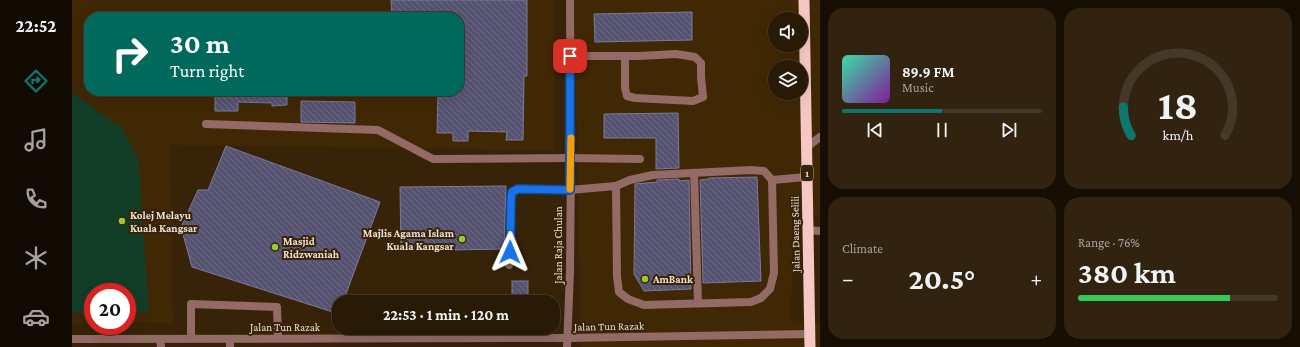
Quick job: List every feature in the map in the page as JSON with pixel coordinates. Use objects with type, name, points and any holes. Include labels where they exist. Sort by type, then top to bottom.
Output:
[{"type":"highway","name":"Jalan Daeng Selili","points":[[804,0],[810,347]]},
{"type":"street","name":"Jalan Raja Chulan","points":[[567,347],[570,272],[571,158],[570,0]]},
{"type":"street","points":[[570,56],[676,54],[695,57],[701,63],[703,97],[693,101],[635,98],[627,96],[625,88],[625,56]]},
{"type":"street","points":[[206,124],[378,130],[433,159],[571,158],[640,160]]},
{"type":"street","points":[[807,147],[820,137]]},
{"type":"street","points":[[509,266],[511,198],[512,192],[518,189],[570,190],[616,186],[630,180],[653,175],[751,170],[764,172],[772,180],[774,273],[770,289],[761,298],[751,302],[644,305],[628,299],[619,292],[616,276],[616,186]]},
{"type":"street","points":[[694,173],[698,303]]},
{"type":"street","points":[[772,180],[807,177]]},
{"type":"street","points":[[808,230],[820,231]]},
{"type":"street","points":[[191,338],[190,304],[277,307],[278,338]]},
{"type":"street","name":"Jalan Tun Razak","points":[[72,339],[161,343],[191,338],[230,343],[278,338],[567,338],[810,334]]},
{"type":"shaded area","name":"Kolej Melayu Kuala Kangsar","points":[[72,0],[554,0],[554,150],[170,145],[173,323],[136,323],[136,283],[84,283],[84,323],[72,324]]},
{"type":"shaded area","points":[[574,0],[820,0],[820,215],[793,213],[791,320],[820,324],[820,347],[581,347]]},
{"type":"green space","points":[[72,93],[121,127],[138,157],[149,312],[136,312],[136,283],[84,283],[84,312],[72,313]]},
{"type":"building","points":[[391,0],[527,0],[527,76],[524,76],[523,140],[506,140],[507,132],[468,131],[468,141],[453,141],[453,133],[437,133],[438,96],[464,96],[464,12],[392,12]]},
{"type":"building","points":[[692,12],[692,40],[595,42],[594,14]]},
{"type":"building","points":[[215,96],[287,96],[287,105],[272,106],[272,103],[238,102],[238,111],[215,111]]},
{"type":"building","points":[[301,101],[355,102],[355,123],[301,122]]},
{"type":"building","points":[[678,113],[679,168],[656,169],[656,138],[604,138],[604,114]]},
{"type":"building","name":"Masjid Ridzwaniah","points":[[226,146],[380,202],[346,295],[332,295],[332,312],[192,267],[181,227],[198,190],[208,190]]},
{"type":"building","points":[[757,177],[761,281],[703,283],[700,180],[709,178]]},
{"type":"building","points":[[679,179],[679,181],[689,180],[691,289],[644,291],[634,274],[635,184],[657,182],[657,180]]},
{"type":"building","points":[[506,186],[504,249],[401,251],[400,187]]},
{"type":"building","points":[[512,281],[528,281],[528,295],[512,295]]},
{"type":"slow traffic","points":[[570,189],[571,138]]},
{"type":"place","name":"Kolej Melayu Kuala Kangsar","points":[[122,221]]},
{"type":"place","name":"Majlis Agama Islam Kuala Kangsar","points":[[462,239]]},
{"type":"place","name":"Masjid Ridzwaniah","points":[[275,247]]},
{"type":"place","name":"AmBank","points":[[645,279]]},
{"type":"route","points":[[510,252],[512,192],[518,189],[570,190],[570,56]]}]
